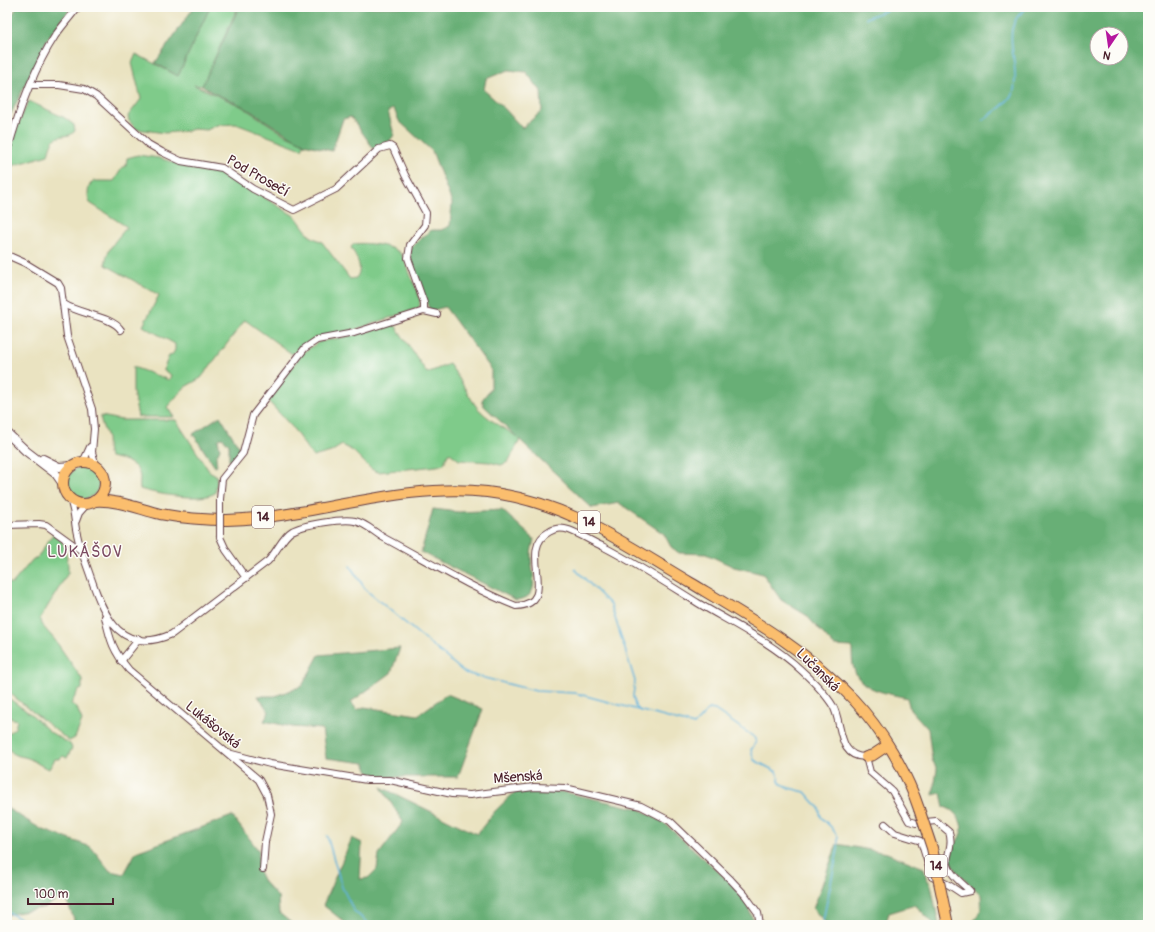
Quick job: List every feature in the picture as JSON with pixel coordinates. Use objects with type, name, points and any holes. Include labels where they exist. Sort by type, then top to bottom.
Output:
[{"type":"main road","points":[[69,498],[63,484],[66,474],[76,464],[88,463],[96,466]]},
{"type":"main road","name":"14","points":[[96,466],[103,474],[108,492],[116,498],[140,508]]},
{"type":"main road","points":[[91,503],[102,495],[105,485]]},
{"type":"main road","name":"14","points":[[69,498],[77,503],[105,501],[140,508],[160,514],[202,519],[248,519],[414,493],[461,490],[510,496],[543,504],[592,523],[789,643],[817,665],[855,701],[888,745],[919,809],[932,848],[949,925]]},
{"type":"main road","points":[[866,757],[873,755],[888,745]]},
{"type":"street","points":[[7,153],[19,113],[30,85],[55,36],[78,7]]},
{"type":"street","name":"Pod Prosečí","points":[[30,85],[59,85],[84,89],[96,96],[131,130],[157,150],[181,161],[222,168],[253,188],[294,210],[336,189],[350,178],[379,149],[383,146],[390,146],[393,148],[405,175],[426,214],[425,225],[410,245],[408,258],[424,303],[424,311]]},
{"type":"street","points":[[7,255],[25,263],[62,288],[68,336],[74,360],[92,409],[94,429],[92,455],[96,466]]},
{"type":"street","points":[[64,304],[85,314],[116,324],[121,330]]},
{"type":"street","points":[[69,498],[73,508],[75,524],[82,551],[104,613],[119,631],[138,639],[155,640],[172,634],[246,578],[226,550],[220,537],[220,499],[222,479],[243,453],[253,415],[305,348],[317,340],[354,333],[424,311],[437,314]]},
{"type":"street","points":[[7,433],[26,451],[56,474],[63,484]]},
{"type":"street","points":[[14,439],[49,463],[59,467],[76,464],[87,455],[93,440]]},
{"type":"street","points":[[75,524],[79,513],[91,503]]},
{"type":"street","name":"Lučanská","points":[[246,578],[276,553],[288,534],[300,528],[345,520],[354,521],[509,603],[516,606],[525,605],[533,602],[537,593],[539,581],[535,550],[540,539],[549,531],[561,529],[576,533],[650,573],[741,627],[786,658],[806,675],[830,701],[836,713],[841,738],[846,748],[856,756],[866,757]]},
{"type":"street","points":[[7,525],[46,525],[82,551]]},
{"type":"street","name":"Lukášovská","points":[[104,613],[110,639],[117,656],[129,670],[259,780],[267,795],[271,814],[265,842],[263,869]]},
{"type":"street","points":[[121,661],[138,639]]},
{"type":"street","name":"Mšenská","points":[[228,753],[270,764],[367,780],[390,780],[452,794],[470,795],[516,788],[565,788],[641,806],[670,821],[731,880],[745,895],[758,913],[760,925]]},
{"type":"street","points":[[866,757],[870,772],[892,790],[909,821],[916,823],[936,821],[944,826],[949,832],[952,843],[948,857],[949,868],[970,891],[961,893],[946,884],[933,879],[929,873],[923,843],[919,839],[895,832],[884,824]]},
{"type":"green space","points":[[7,7],[13,14],[17,7],[72,7],[48,38],[11,114],[7,112]]},
{"type":"green space","points":[[194,7],[210,7],[178,76],[155,63]]},
{"type":"green space","points":[[210,7],[238,7],[202,86],[194,85],[241,106],[284,134],[305,143],[302,149],[236,124],[217,125],[207,130],[194,129],[165,133],[136,129],[129,121],[128,116],[141,99],[132,63],[136,54],[178,76]]},
{"type":"green space","points":[[239,7],[1148,7],[1148,925],[969,925],[980,912],[981,895],[959,874],[951,860],[951,854],[961,834],[961,823],[950,809],[944,807],[941,793],[933,795],[937,769],[932,760],[928,729],[910,709],[907,698],[876,690],[868,687],[862,682],[854,669],[852,661],[852,647],[834,646],[806,615],[781,600],[763,574],[734,567],[706,554],[679,553],[671,547],[664,534],[619,503],[592,508],[484,406],[482,400],[491,388],[491,369],[445,307],[430,311],[410,261],[411,247],[431,230],[441,230],[450,226],[452,203],[432,151],[399,121],[394,109],[388,111],[394,135],[389,142],[384,143],[374,149],[351,117],[343,119],[332,151],[304,144],[242,106],[202,86]],"holes":[[[508,70],[526,72],[541,91],[542,111],[522,128],[505,109],[484,90],[486,79]]]},
{"type":"green space","points":[[29,101],[65,118],[74,125],[75,131],[70,135],[54,139],[48,155],[12,166],[8,158],[19,122]]},
{"type":"green space","points":[[138,155],[218,169],[296,217],[310,236],[322,242],[350,279],[356,278],[359,270],[357,259],[351,247],[354,244],[365,243],[396,250],[404,259],[417,291],[420,305],[419,308],[351,331],[316,337],[292,354],[245,320],[201,378],[185,387],[167,407],[174,417],[138,417],[133,392],[133,367],[169,380],[171,375],[163,370],[169,356],[172,355],[175,350],[175,344],[143,326],[159,295],[106,265],[107,255],[110,249],[127,227],[90,203],[88,195],[91,183],[93,181],[114,181],[122,168],[126,166],[127,158]]},
{"type":"green space","points":[[393,324],[427,373],[449,364],[476,406],[496,424],[519,438],[519,442],[508,462],[501,465],[489,462],[459,460],[448,453],[444,464],[437,466],[378,472],[371,469],[353,451],[342,445],[331,452],[313,457],[292,427],[268,401],[302,353],[319,342],[354,335]]},
{"type":"green space","points":[[101,416],[122,420],[176,420],[209,471],[216,475],[217,482],[215,493],[209,496],[190,497],[167,495],[140,489],[140,475],[137,469],[126,461],[110,457],[107,449],[107,438]]},
{"type":"green space","points":[[220,416],[241,450],[233,462],[229,460],[229,445],[224,439],[221,438],[218,440],[220,449],[216,457],[217,466],[215,467],[193,434]]},
{"type":"green space","points":[[80,467],[86,467],[96,474],[99,483],[98,489],[92,496],[86,499],[80,499],[70,492],[67,486],[67,480],[74,470]]},
{"type":"green space","points":[[433,509],[459,512],[502,510],[534,539],[531,556],[534,583],[530,595],[516,600],[421,552]]},
{"type":"green space","points":[[53,534],[62,541],[65,548],[68,573],[40,619],[41,624],[55,640],[82,679],[82,689],[78,691],[71,704],[77,708],[82,721],[75,738],[69,741],[7,691],[7,581],[12,584],[33,559],[37,558]]},
{"type":"green space","points":[[400,648],[391,673],[351,702],[357,710],[364,707],[418,715],[447,694],[483,709],[458,777],[371,777],[365,763],[326,758],[322,729],[292,727],[264,721],[269,712],[258,696],[275,696],[302,686],[319,655]]},
{"type":"green space","points":[[7,697],[32,715],[50,732],[70,744],[72,748],[67,758],[63,756],[60,759],[55,759],[49,769],[29,758],[14,754],[10,750],[7,750],[7,734],[15,728],[17,720],[10,718],[7,720]]},
{"type":"green space","points":[[381,787],[477,834],[495,811],[517,790],[563,792],[640,809],[663,822],[730,882],[746,902],[755,925],[348,925],[323,905],[352,838],[362,843],[360,879],[368,878],[377,869],[379,854],[403,822]]},
{"type":"green space","points":[[7,808],[41,829],[91,847],[110,871],[124,874],[136,852],[232,816],[259,851],[258,869],[264,882],[278,897],[279,913],[294,925],[73,925],[74,919],[64,894],[46,907],[7,915]]},
{"type":"green space","points":[[837,844],[887,853],[924,868],[926,877],[931,885],[939,925],[935,925],[915,905],[889,913],[885,925],[828,925],[813,909]]},
{"type":"waterway","points":[[866,18],[895,7]]},
{"type":"waterway","points":[[983,120],[1003,105],[1014,92],[1015,71],[1011,41],[1012,31],[1019,14],[1028,7]]},
{"type":"waterway","points":[[1043,7],[1071,7]]},
{"type":"waterway","points":[[350,566],[366,590],[465,673],[536,691],[575,693],[694,725],[709,709],[715,710],[754,737],[756,742],[751,750],[754,760],[777,772],[780,783],[789,788],[805,792],[819,808],[821,817],[832,828],[838,837],[838,849],[822,925]]},
{"type":"waterway","points":[[575,569],[611,605],[635,681],[633,696],[635,706],[640,711]]},
{"type":"waterway","points":[[327,836],[342,887],[354,911],[370,925]]},
{"type":"waterway","points":[[7,912],[25,921],[28,925]]},
{"type":"district","name":"LUKÁŠOV","points":[[85,552]]}]
